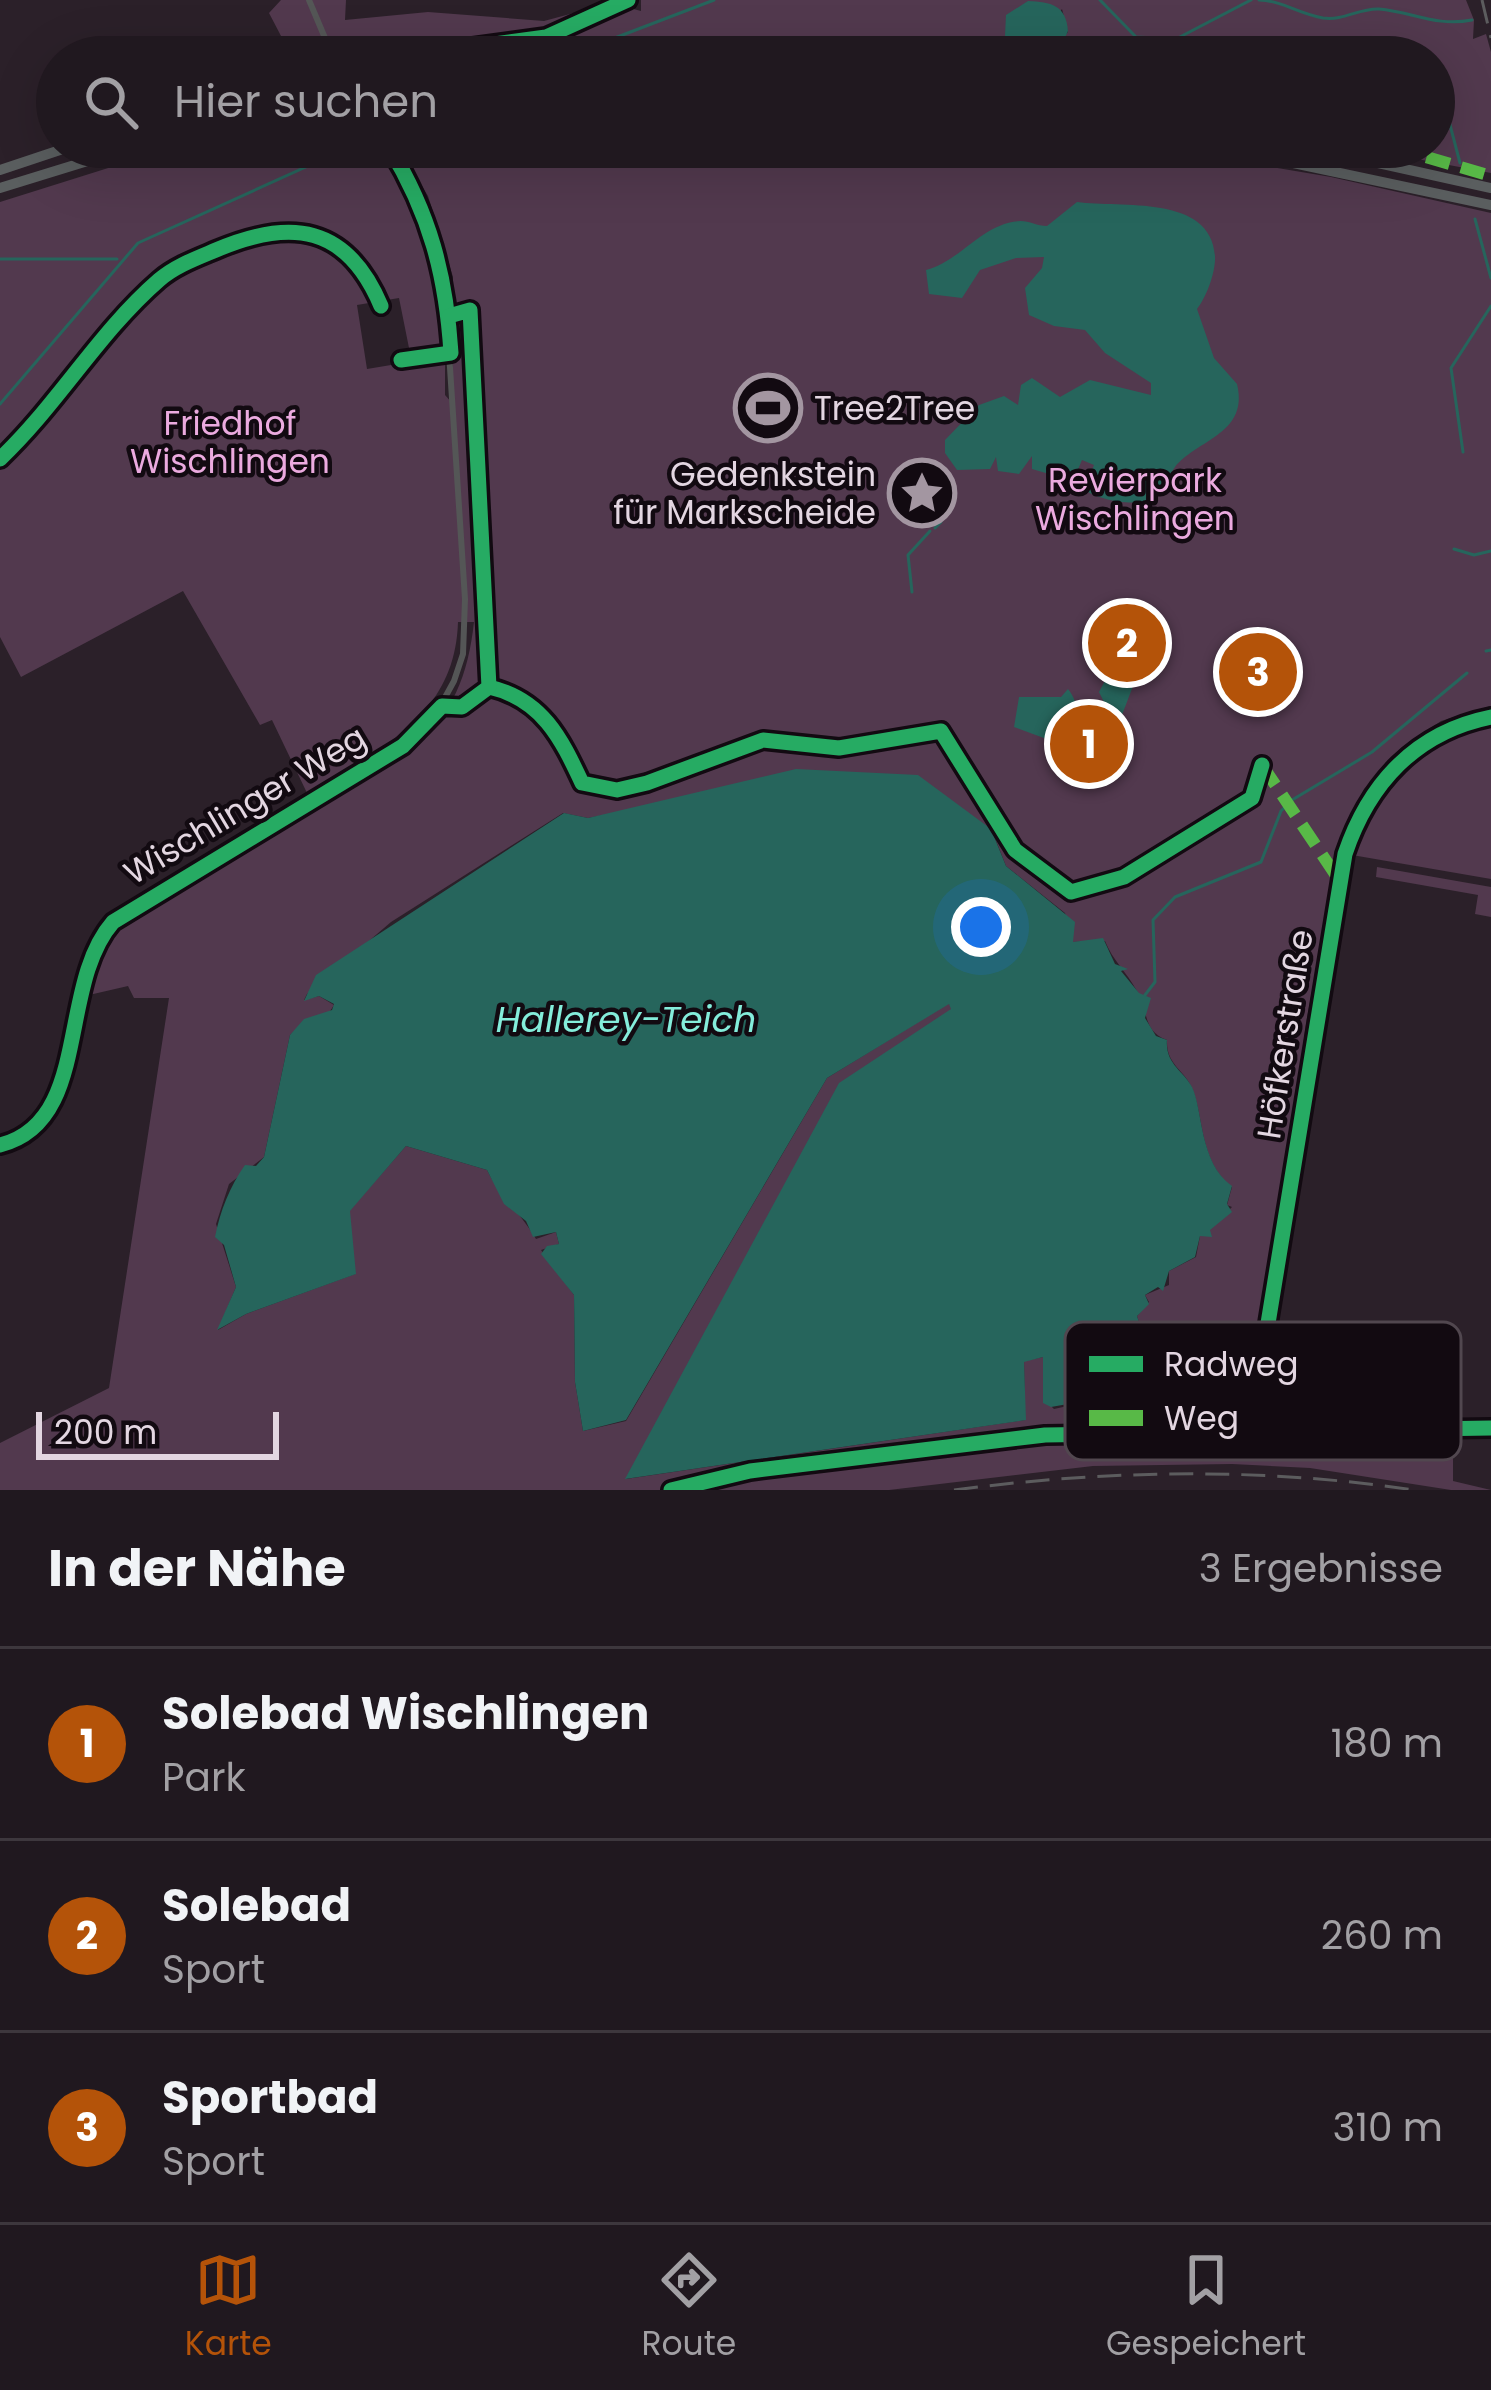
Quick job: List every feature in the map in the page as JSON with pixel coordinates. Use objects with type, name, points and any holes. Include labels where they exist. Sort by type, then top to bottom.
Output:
[{"type":"highway","points":[[0,170],[36,158]]},
{"type":"highway","points":[[2,187],[64,168]]},
{"type":"highway","points":[[1317,168],[1491,205]]},
{"type":"highway","points":[[1401,168],[1491,188]]},
{"type":"street","points":[[309,0],[324,36]]},
{"type":"street","name":"Wischlinger Weg","points":[[0,1145],[26,1136],[56,1102],[82,976],[95,944],[113,922],[403,746],[437,712],[454,681],[463,653],[465,599],[446,292],[428,219],[401,168]]},
{"type":"street","name":"Höfkerstraße","points":[[1269,1322],[1350,838],[1370,797],[1403,758],[1452,728],[1491,717]]},
{"type":"street","name":"Höfkerstraße","points":[[1461,1428],[1491,1427]]},
{"type":"green space","points":[[281,0],[346,0],[345,20],[428,12],[544,21],[611,3],[641,11],[641,0],[1466,0],[1474,20],[1473,39],[1486,34],[1491,52],[1491,173],[1455,166],[1455,36],[1064,36],[1068,32],[1062,9],[1040,36],[281,36],[269,13]]},
{"type":"green space","points":[[108,168],[390,168],[427,238],[443,347],[410,353],[399,298],[357,305],[367,369],[445,356],[445,395],[453,404],[453,277],[428,196],[411,168],[1278,168],[1491,213],[1491,706],[1441,721],[1401,748],[1364,789],[1341,836],[1306,1023],[1262,1322],[1139,1322],[1137,1316],[1149,1302],[1145,1295],[1169,1285],[1169,1271],[1196,1257],[1200,1236],[1210,1236],[1209,1230],[1232,1207],[1227,1205],[1232,1187],[1208,1152],[1191,1086],[1172,1061],[1167,1040],[1150,1026],[1141,998],[1105,941],[1073,942],[1065,913],[1006,866],[991,828],[667,803],[588,818],[563,813],[391,922],[307,994],[304,1000],[319,996],[334,1005],[327,1016],[308,1020],[290,1035],[264,1157],[229,1184],[216,1224],[236,1287],[218,1330],[246,1314],[355,1274],[349,1211],[406,1146],[487,1170],[536,1239],[556,1232],[559,1244],[541,1250],[574,1295],[575,1382],[583,1431],[626,1421],[827,1078],[949,1003],[952,1008],[626,1479],[1025,1420],[1024,1361],[1043,1357],[1049,1404],[1054,1409],[1065,1407],[1065,1460],[1453,1460],[1453,1481],[1491,1490],[1451,1490],[1310,1468],[1232,1464],[1093,1466],[889,1490],[0,1490],[0,1443],[109,1388],[169,998],[134,998],[128,986],[89,995],[103,948],[132,918],[426,736],[456,693],[474,622],[458,622],[454,655],[443,683],[409,727],[307,793],[272,720],[260,725],[183,591],[21,677],[0,637],[0,202]]},
{"type":"green space","points":[[1491,726],[1491,879],[1352,855],[1372,808],[1403,771],[1443,743]]},
{"type":"green space","points":[[1377,867],[1491,887],[1491,917],[1475,914],[1478,895],[1376,877]]},
{"type":"water","points":[[1028,1],[1050,4],[1061,10],[1068,31],[1066,36],[1005,36],[1006,15]]},
{"type":"water","points":[[1077,202],[1181,213],[1210,236],[1215,256],[1210,284],[1197,309],[1214,358],[1237,384],[1236,414],[1219,434],[1185,457],[1161,491],[1147,501],[1118,501],[1090,493],[1084,489],[1094,465],[1082,460],[1073,481],[1032,469],[1032,456],[1019,474],[998,471],[996,457],[990,469],[957,470],[945,453],[945,440],[979,405],[1004,396],[1018,405],[1021,385],[1032,378],[1060,397],[1090,380],[1151,395],[1151,383],[1105,353],[1085,330],[1054,326],[1029,315],[1025,288],[1042,268],[1044,257],[1016,258],[980,270],[962,298],[929,294],[926,270],[994,228],[1020,221],[1047,226]]},
{"type":"water","points":[[1109,673],[1133,686],[1122,715],[1107,708],[1099,692]]},
{"type":"water","points":[[1068,689],[1078,714],[1075,731],[1064,745],[1056,750],[1052,741],[1014,727],[1019,697],[1061,697]]},
{"type":"water","name":"Hallerey-Teich","points":[[796,769],[918,775],[991,829],[1006,866],[1075,922],[1073,942],[1103,938],[1115,964],[1128,969],[1121,971],[1139,993],[1151,998],[1145,1018],[1156,1036],[1167,1040],[1172,1061],[1192,1087],[1213,1164],[1232,1186],[1227,1204],[1232,1212],[1210,1230],[1212,1237],[1200,1236],[1195,1257],[1169,1271],[1163,1291],[1158,1287],[1145,1295],[1149,1304],[1137,1316],[1139,1322],[1065,1322],[1065,1405],[1043,1403],[1043,1357],[1024,1362],[1026,1420],[625,1479],[839,1083],[951,1009],[949,1004],[827,1078],[626,1420],[583,1431],[575,1382],[574,1295],[541,1254],[547,1246],[559,1244],[556,1232],[533,1237],[526,1221],[504,1204],[487,1170],[406,1146],[350,1211],[356,1274],[246,1314],[217,1330],[236,1287],[224,1245],[215,1237],[220,1218],[245,1165],[256,1166],[264,1157],[290,1035],[304,1019],[332,1010],[334,1004],[319,996],[304,1001],[316,975],[564,813],[588,818]]},
{"type":"waterway","points":[[620,36],[714,0]]},
{"type":"waterway","points":[[1100,0],[1135,36]]},
{"type":"waterway","points":[[1182,36],[1251,0]]},
{"type":"waterway","points":[[1259,0],[1323,18],[1379,9],[1436,20],[1472,20]]},
{"type":"waterway","points":[[1455,144],[1460,163]]},
{"type":"waterway","points":[[0,404],[138,243],[304,168]]},
{"type":"waterway","points":[[1475,219],[1491,278]]},
{"type":"waterway","points":[[0,259],[117,259]]},
{"type":"waterway","points":[[1463,452],[1451,368],[1491,306]]},
{"type":"waterway","points":[[935,528],[941,522]]},
{"type":"waterway","points":[[912,592],[908,555],[930,531]]},
{"type":"waterway","points":[[1454,549],[1474,555],[1491,551]]},
{"type":"waterway","points":[[1486,651],[1491,650]]},
{"type":"waterway","points":[[1145,995],[1155,982],[1153,920],[1175,897],[1261,862],[1281,811],[1292,800],[1372,752],[1467,673]]},
{"type":"railway","points":[[1482,0],[1491,38]]},
{"type":"railway","points":[[954,1490],[1069,1478],[1184,1474],[1299,1477],[1414,1490]]},
{"type":"marked path","points":[[1455,165],[1491,176]]},
{"type":"marked path","points":[[1262,765],[1339,880]]},
{"type":"cycle path","points":[[548,36],[628,0]]},
{"type":"cycle path","points":[[400,168],[434,246],[451,353],[401,360]]},
{"type":"cycle path","points":[[0,459],[137,300],[172,271],[216,250],[269,234],[314,236],[334,244],[351,259],[381,306]]},
{"type":"cycle path","points":[[0,1145],[29,1131],[49,1109],[61,1081],[85,981],[96,949],[113,922],[403,746],[442,706],[462,707],[489,687],[470,310],[449,316]]},
{"type":"cycle path","points":[[489,687],[523,701],[548,723],[582,783],[617,790],[763,740],[839,748],[941,731],[1015,850],[1071,892],[1124,877],[1252,798],[1262,765]]},
{"type":"cycle path","points":[[1268,1322],[1345,854],[1367,805],[1399,764],[1440,735],[1491,717]]},
{"type":"cycle path","points":[[1461,1428],[1491,1428]]},
{"type":"cycle path","points":[[671,1490],[750,1471],[1065,1435]]},
{"type":"place","name":"Tree2Tree","points":[[768,408]]},
{"type":"place","name":"Gedenkstein für Markscheide","points":[[922,493]]},
{"type":"place","name":"Solebad","points":[[1127,643]]},
{"type":"place","name":"Sportbad","points":[[1258,672]]},
{"type":"place","name":"Solebad Wischlingen","points":[[1089,744]]},
{"type":"park label","name":"Friedhof Wischlingen","points":[[230,442]]},
{"type":"park label","name":"Revierpark Wischlingen","points":[[1135,499]]}]
